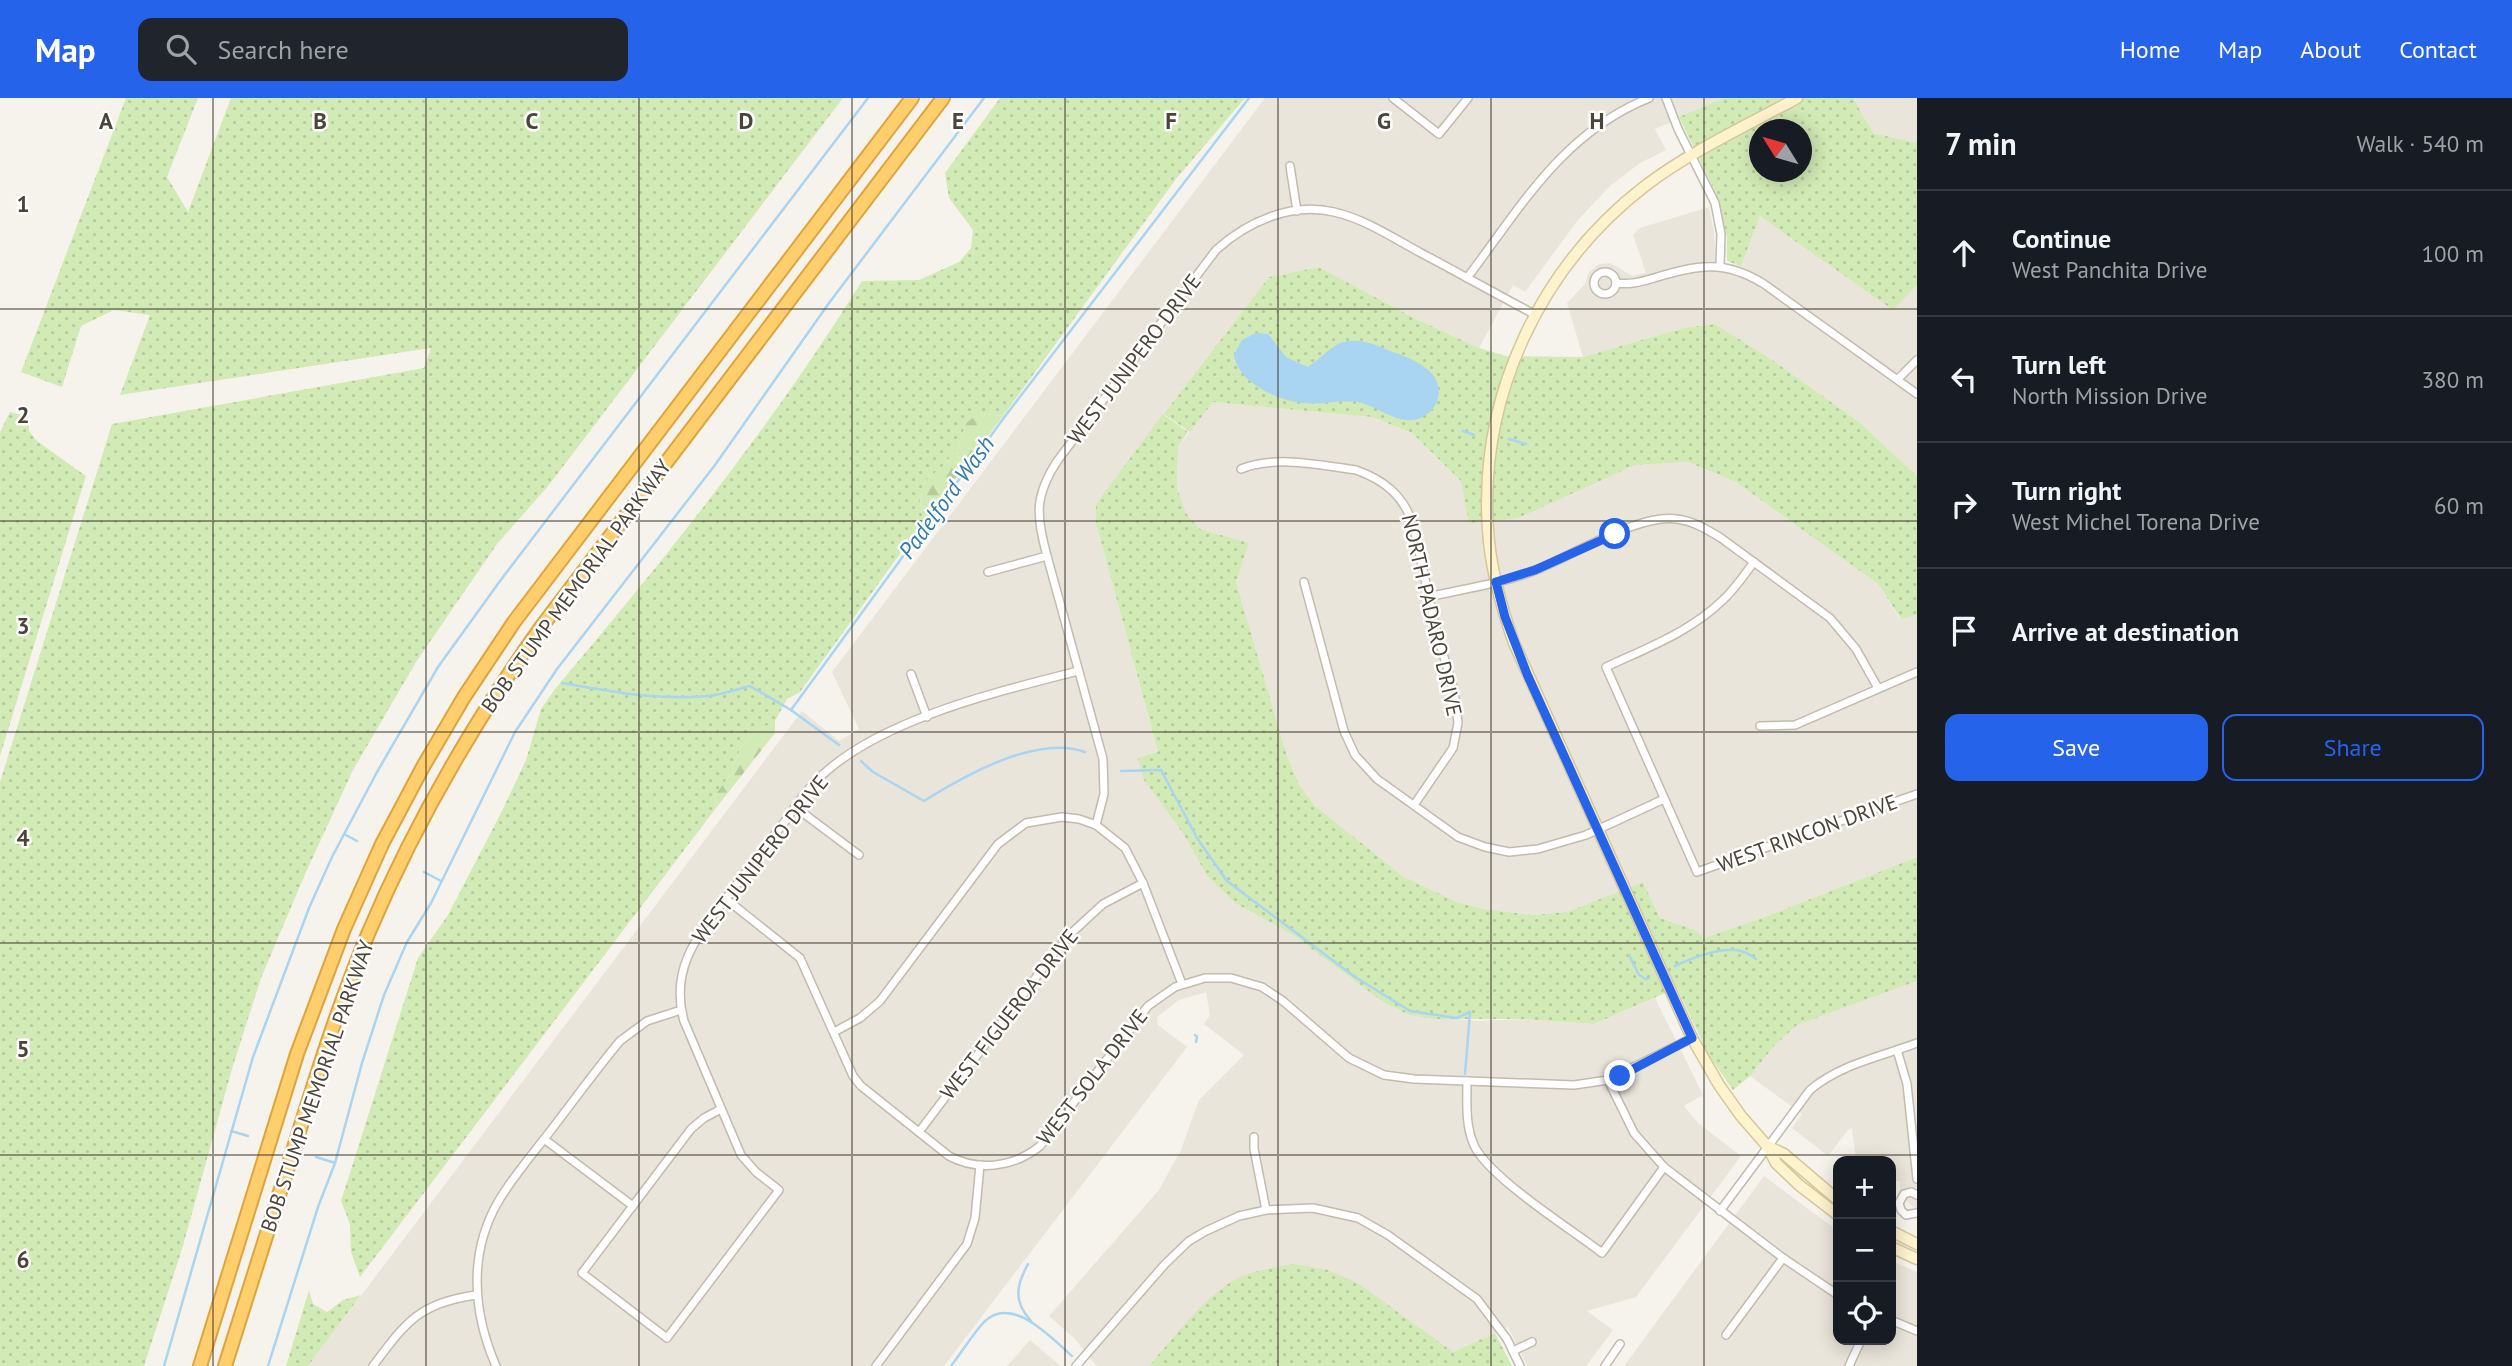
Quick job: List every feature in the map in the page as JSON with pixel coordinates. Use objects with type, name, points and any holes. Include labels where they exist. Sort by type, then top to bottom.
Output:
[{"type":"highway","name":"BOB STUMP MEMORIAL PARKWAY","points":[[200,1366],[316,1000],[369,872],[436,744],[475,680],[521,613],[912,98]]},
{"type":"highway","name":"BOB STUMP MEMORIAL PARKWAY","points":[[225,1366],[345,991],[394,877],[445,777],[487,706],[542,626],[943,98]]},
{"type":"street","points":[[1393,98],[1439,134],[1468,98]]},
{"type":"street","points":[[1467,278],[1550,168],[1568,149],[1606,119],[1649,98]]},
{"type":"street","points":[[1666,98],[1715,203],[1721,234],[1720,266]]},
{"type":"street","points":[[1797,98],[1691,156],[1646,185],[1602,223],[1570,260],[1534,314],[1500,401],[1491,447],[1487,510],[1496,582],[1514,643],[1692,1038],[1741,1116],[1768,1147],[1776,1163],[1833,1211]]},
{"type":"street","points":[[1290,166],[1297,211]]},
{"type":"street","name":"WEST JUNIPERO DRIVE","points":[[1097,825],[1104,794],[1105,773],[1047,556],[1038,506],[1045,483],[1058,460],[1216,250],[1232,236],[1262,219],[1297,211],[1332,211],[1352,218],[1534,314]]},
{"type":"street","points":[[1616,283],[1629,285],[1693,267],[1720,266],[1740,271],[1764,284],[1917,394]]},
{"type":"street","points":[[1898,379],[1917,360]]},
{"type":"street","name":"NORTH PADARO DRIVE","points":[[1241,469],[1258,462],[1278,462],[1356,470],[1379,480],[1408,507],[1454,690],[1458,723],[1453,748],[1414,805]]},
{"type":"street","points":[[1429,597],[1535,570],[1653,519],[1680,519],[1721,538],[1830,618],[1856,649],[1878,688]]},
{"type":"street","points":[[988,572],[1047,556]]},
{"type":"street","points":[[1304,582],[1350,745],[1368,771],[1458,837],[1509,852],[1559,845],[1664,799],[1606,667],[1699,621],[1726,597],[1754,562]]},
{"type":"street","name":"WEST JUNIPERO DRIVE","points":[[681,1010],[680,980],[689,952],[814,783],[856,749],[880,735],[996,692],[1078,671]]},
{"type":"street","points":[[1760,726],[1795,725],[1917,672]]},
{"type":"street","points":[[911,674],[927,717]]},
{"type":"street","name":"WEST RINCON DRIVE","points":[[1664,799],[1697,873],[1917,794]]},
{"type":"street","points":[[795,807],[859,855]]},
{"type":"street","points":[[834,1032],[860,1018],[880,1001],[990,852],[1011,832],[1026,823],[1043,819],[1079,819],[1097,825],[1125,848],[1143,883],[1182,984],[1220,977],[1250,982],[1272,993],[1349,1058],[1370,1069],[1401,1078],[1574,1085],[1608,1080],[1692,1038]]},
{"type":"street","name":"WEST FIGUEROA DRIVE","points":[[919,1132],[1065,939],[1103,904],[1143,883]]},
{"type":"street","points":[[726,899],[800,958],[853,1076],[861,1086],[949,1156],[980,1166],[975,1218],[967,1244],[876,1366]]},
{"type":"street","name":"WEST SOLA DRIVE","points":[[980,1166],[1012,1162],[1040,1146],[1147,1006],[1182,984]]},
{"type":"street","points":[[496,1366],[485,1340],[476,1295],[479,1254],[491,1215],[503,1194],[620,1041],[647,1021],[681,1010],[741,1155],[756,1172],[779,1190],[667,1338],[582,1273],[691,1129],[721,1109]]},
{"type":"street","points":[[1720,1211],[1810,1090],[1837,1071],[1917,1043]]},
{"type":"street","points":[[1898,1050],[1907,1084],[1917,1182],[1916,1194],[1907,1193],[1901,1196],[1899,1207],[1906,1214],[1917,1213]]},
{"type":"street","points":[[1608,1080],[1633,1133],[1664,1167],[1783,1258],[1833,1292]]},
{"type":"street","points":[[1467,1081],[1468,1123],[1480,1156],[1497,1174],[1602,1252],[1664,1167]]},
{"type":"street","points":[[1254,1137],[1266,1210]]},
{"type":"street","points":[[544,1139],[633,1206]]},
{"type":"street","points":[[1768,1147],[1784,1154],[1833,1196]]},
{"type":"street","points":[[1076,1366],[1165,1264],[1189,1241],[1239,1216],[1266,1210],[1312,1208],[1358,1218],[1388,1235],[1477,1299],[1507,1339],[1520,1366]]},
{"type":"street","points":[[1896,1234],[1917,1244]]},
{"type":"street","points":[[1896,1249],[1917,1259]]},
{"type":"street","points":[[1726,1335],[1783,1258]]},
{"type":"street","points":[[373,1366],[403,1328],[421,1312],[441,1302],[476,1295]]},
{"type":"street","points":[[1896,1322],[1917,1331]]},
{"type":"street","points":[[1513,1351],[1532,1342]]},
{"type":"street","points":[[1605,1366],[1620,1344]]},
{"type":"street","points":[[1849,1366],[1859,1345]]},
{"type":"shaded area","points":[[1265,98],[1724,98],[1655,129],[1666,150],[1640,163],[1610,186],[1578,220],[1525,292],[1513,285],[1479,348],[1416,319],[1319,267],[1269,277],[1096,505],[1096,523],[1158,753],[1144,780],[1182,832],[1208,877],[1235,903],[1293,935],[1383,1002],[1409,1015],[1479,1021],[1524,1019],[1594,1024],[1655,998],[1703,1095],[1684,1106],[1698,1123],[1741,1156],[1636,1297],[1587,1311],[1613,1330],[1586,1366],[1527,1366],[1508,1327],[1453,1352],[1439,1344],[1235,1279],[1210,1299],[1149,1366],[1097,1366],[1075,1339],[1049,1316],[1159,1190],[1181,1150],[1199,1100],[1244,1055],[1204,1024],[1210,1015],[1206,992],[1179,1000],[1157,1017],[1158,1025],[1187,1047],[944,1366],[308,1366],[802,711],[839,741],[859,729],[832,672]]},
{"type":"shaded area","points":[[1853,98],[1917,98],[1917,143],[1873,133]]},
{"type":"shaded area","points":[[1709,207],[1714,231],[1715,260],[1741,266],[1760,216],[1893,309],[1917,285],[1917,476],[1859,422],[1771,359],[1715,324],[1683,328],[1583,357],[1567,303],[1585,284],[1589,272],[1599,264],[1611,263],[1632,276],[1646,273],[1633,235],[1640,228]]},
{"type":"shaded area","points":[[1213,402],[1372,417],[1412,433],[1461,481],[1597,480],[1635,465],[1688,462],[1736,482],[1878,584],[1900,619],[1917,615],[1917,857],[1704,938],[1695,930],[1660,918],[1643,882],[1567,912],[1532,915],[1484,909],[1457,902],[1404,877],[1314,805],[1299,784],[1287,756],[1236,582],[1249,543],[1200,529],[1186,513],[1177,488],[1178,447]]},
{"type":"shaded area","points":[[1917,981],[1917,1211],[1900,1194],[1900,1181],[1896,1181],[1896,1156],[1855,1156],[1852,1128],[1828,1156],[1792,1128],[1802,1114],[1750,1076],[1774,1046],[1797,1025]]},
{"type":"shaded area","points":[[1764,1176],[1833,1227],[1833,1345],[1896,1345],[1896,1263],[1917,1272],[1917,1366],[1624,1366]]},
{"type":"shaded area","points":[[1030,1340],[1061,1366],[1007,1366]]},
{"type":"green space","points":[[126,98],[198,98],[167,177],[188,212],[231,98],[843,98],[549,485],[497,544],[416,662],[353,770],[261,978],[232,1069],[182,1249],[144,1366],[0,1366],[0,782],[112,424],[424,368],[431,348],[120,395],[150,315],[114,310],[81,326],[62,387],[21,372]]},
{"type":"green space","points":[[1000,98],[1245,98],[1176,179],[1003,416],[979,413],[966,423],[958,447],[943,466],[925,481],[920,501],[923,522],[800,692],[787,699],[775,721],[755,732],[741,747],[730,775],[715,795],[716,808],[360,1277],[351,1252],[350,1224],[341,1201],[418,958],[448,915],[502,811],[526,760],[541,709],[716,491],[792,388],[862,281],[919,280],[959,262],[971,248],[973,230],[949,198],[945,173]]},
{"type":"green space","points":[[1724,98],[1853,98],[1873,133],[1917,143],[1917,285],[1893,310],[1760,216],[1741,266],[1727,261],[1727,237],[1716,193],[1679,117]]},
{"type":"green space","points":[[1319,267],[1416,319],[1479,348],[1506,356],[1583,357],[1683,328],[1715,324],[1771,359],[1859,422],[1917,476],[1917,615],[1901,619],[1878,584],[1736,482],[1688,462],[1635,465],[1518,518],[1469,523],[1461,481],[1412,433],[1372,417],[1213,402],[1190,432],[1164,414],[1269,277]]},
{"type":"green space","points":[[10,412],[29,417],[29,431],[37,441],[86,476],[0,756],[0,432]]},
{"type":"green space","points":[[979,413],[1003,416],[923,522],[920,501],[925,481],[943,466],[958,447],[966,423]]},
{"type":"green space","points":[[1163,414],[1188,432],[1178,447],[1177,488],[1186,513],[1200,529],[1249,543],[1236,582],[1287,756],[1299,784],[1314,805],[1404,877],[1457,902],[1484,909],[1532,915],[1567,912],[1643,882],[1660,918],[1695,930],[1704,938],[1917,857],[1917,981],[1797,1025],[1774,1046],[1750,1076],[1733,1090],[1708,1054],[1677,988],[1594,1024],[1524,1019],[1435,1019],[1409,1015],[1383,1002],[1293,935],[1235,903],[1208,877],[1182,832],[1144,780],[1138,758],[1158,752],[1096,523],[1096,504]]},
{"type":"green space","points":[[775,721],[775,733],[716,808],[715,795],[730,775],[741,747],[755,732]]},
{"type":"green space","points":[[1295,1264],[1328,1270],[1359,1284],[1453,1352],[1495,1333],[1512,1366],[1149,1366],[1190,1318],[1226,1285],[1252,1273]]},
{"type":"green space","points":[[309,1290],[313,1304],[327,1312],[343,1300],[361,1295],[308,1366],[286,1366]]},
{"type":"water","points":[[1256,333],[1268,334],[1286,357],[1308,367],[1329,350],[1345,342],[1361,341],[1376,345],[1427,369],[1437,383],[1437,401],[1427,414],[1410,420],[1358,402],[1311,403],[1283,399],[1251,382],[1237,365],[1234,355],[1242,340]]},
{"type":"waterway","points":[[164,1366],[253,1057],[309,908],[332,857],[377,772],[438,667],[500,581],[868,98]]},
{"type":"waterway","points":[[268,1366],[318,1207],[335,1163],[384,995],[407,942],[431,903],[515,732],[557,669],[715,465],[829,303],[984,98]]},
{"type":"waterway","name":"Padelford Wash","points":[[791,710],[1006,415],[1249,98]]},
{"type":"waterway","points":[[1463,431],[1474,435]]},
{"type":"waterway","points":[[1509,439],[1526,444]]},
{"type":"waterway","name":"Padelford Wash","points":[[562,683],[671,697],[713,695],[750,686],[791,710],[839,745]]},
{"type":"waterway","points":[[861,761],[873,772],[924,801],[1001,760],[1045,749],[1066,748],[1085,752]]},
{"type":"waterway","points":[[1121,771],[1161,770],[1197,838],[1227,881],[1355,977],[1410,1011],[1457,1018],[1470,1012]]},
{"type":"waterway","points":[[344,834],[357,841]]},
{"type":"waterway","points":[[424,872],[441,881]]},
{"type":"waterway","points":[[1675,966],[1699,956],[1725,950],[1743,952],[1756,959]]},
{"type":"waterway","points":[[1629,955],[1639,975],[1649,978]]},
{"type":"waterway","points":[[1465,1074],[1470,1012]]},
{"type":"waterway","points":[[1195,1035],[1196,1042]]},
{"type":"waterway","points":[[231,1131],[248,1136]]},
{"type":"waterway","points":[[316,1157],[335,1163]]},
{"type":"waterway","points":[[1028,1264],[1018,1293],[1021,1307],[1031,1321]]},
{"type":"waterway","points":[[951,1366],[984,1322],[995,1315],[1007,1313],[1031,1322],[1072,1356]]},
{"type":"route","points":[[1615,534],[1535,570],[1496,582],[1505,617],[1527,674],[1692,1038],[1620,1076]]}]
